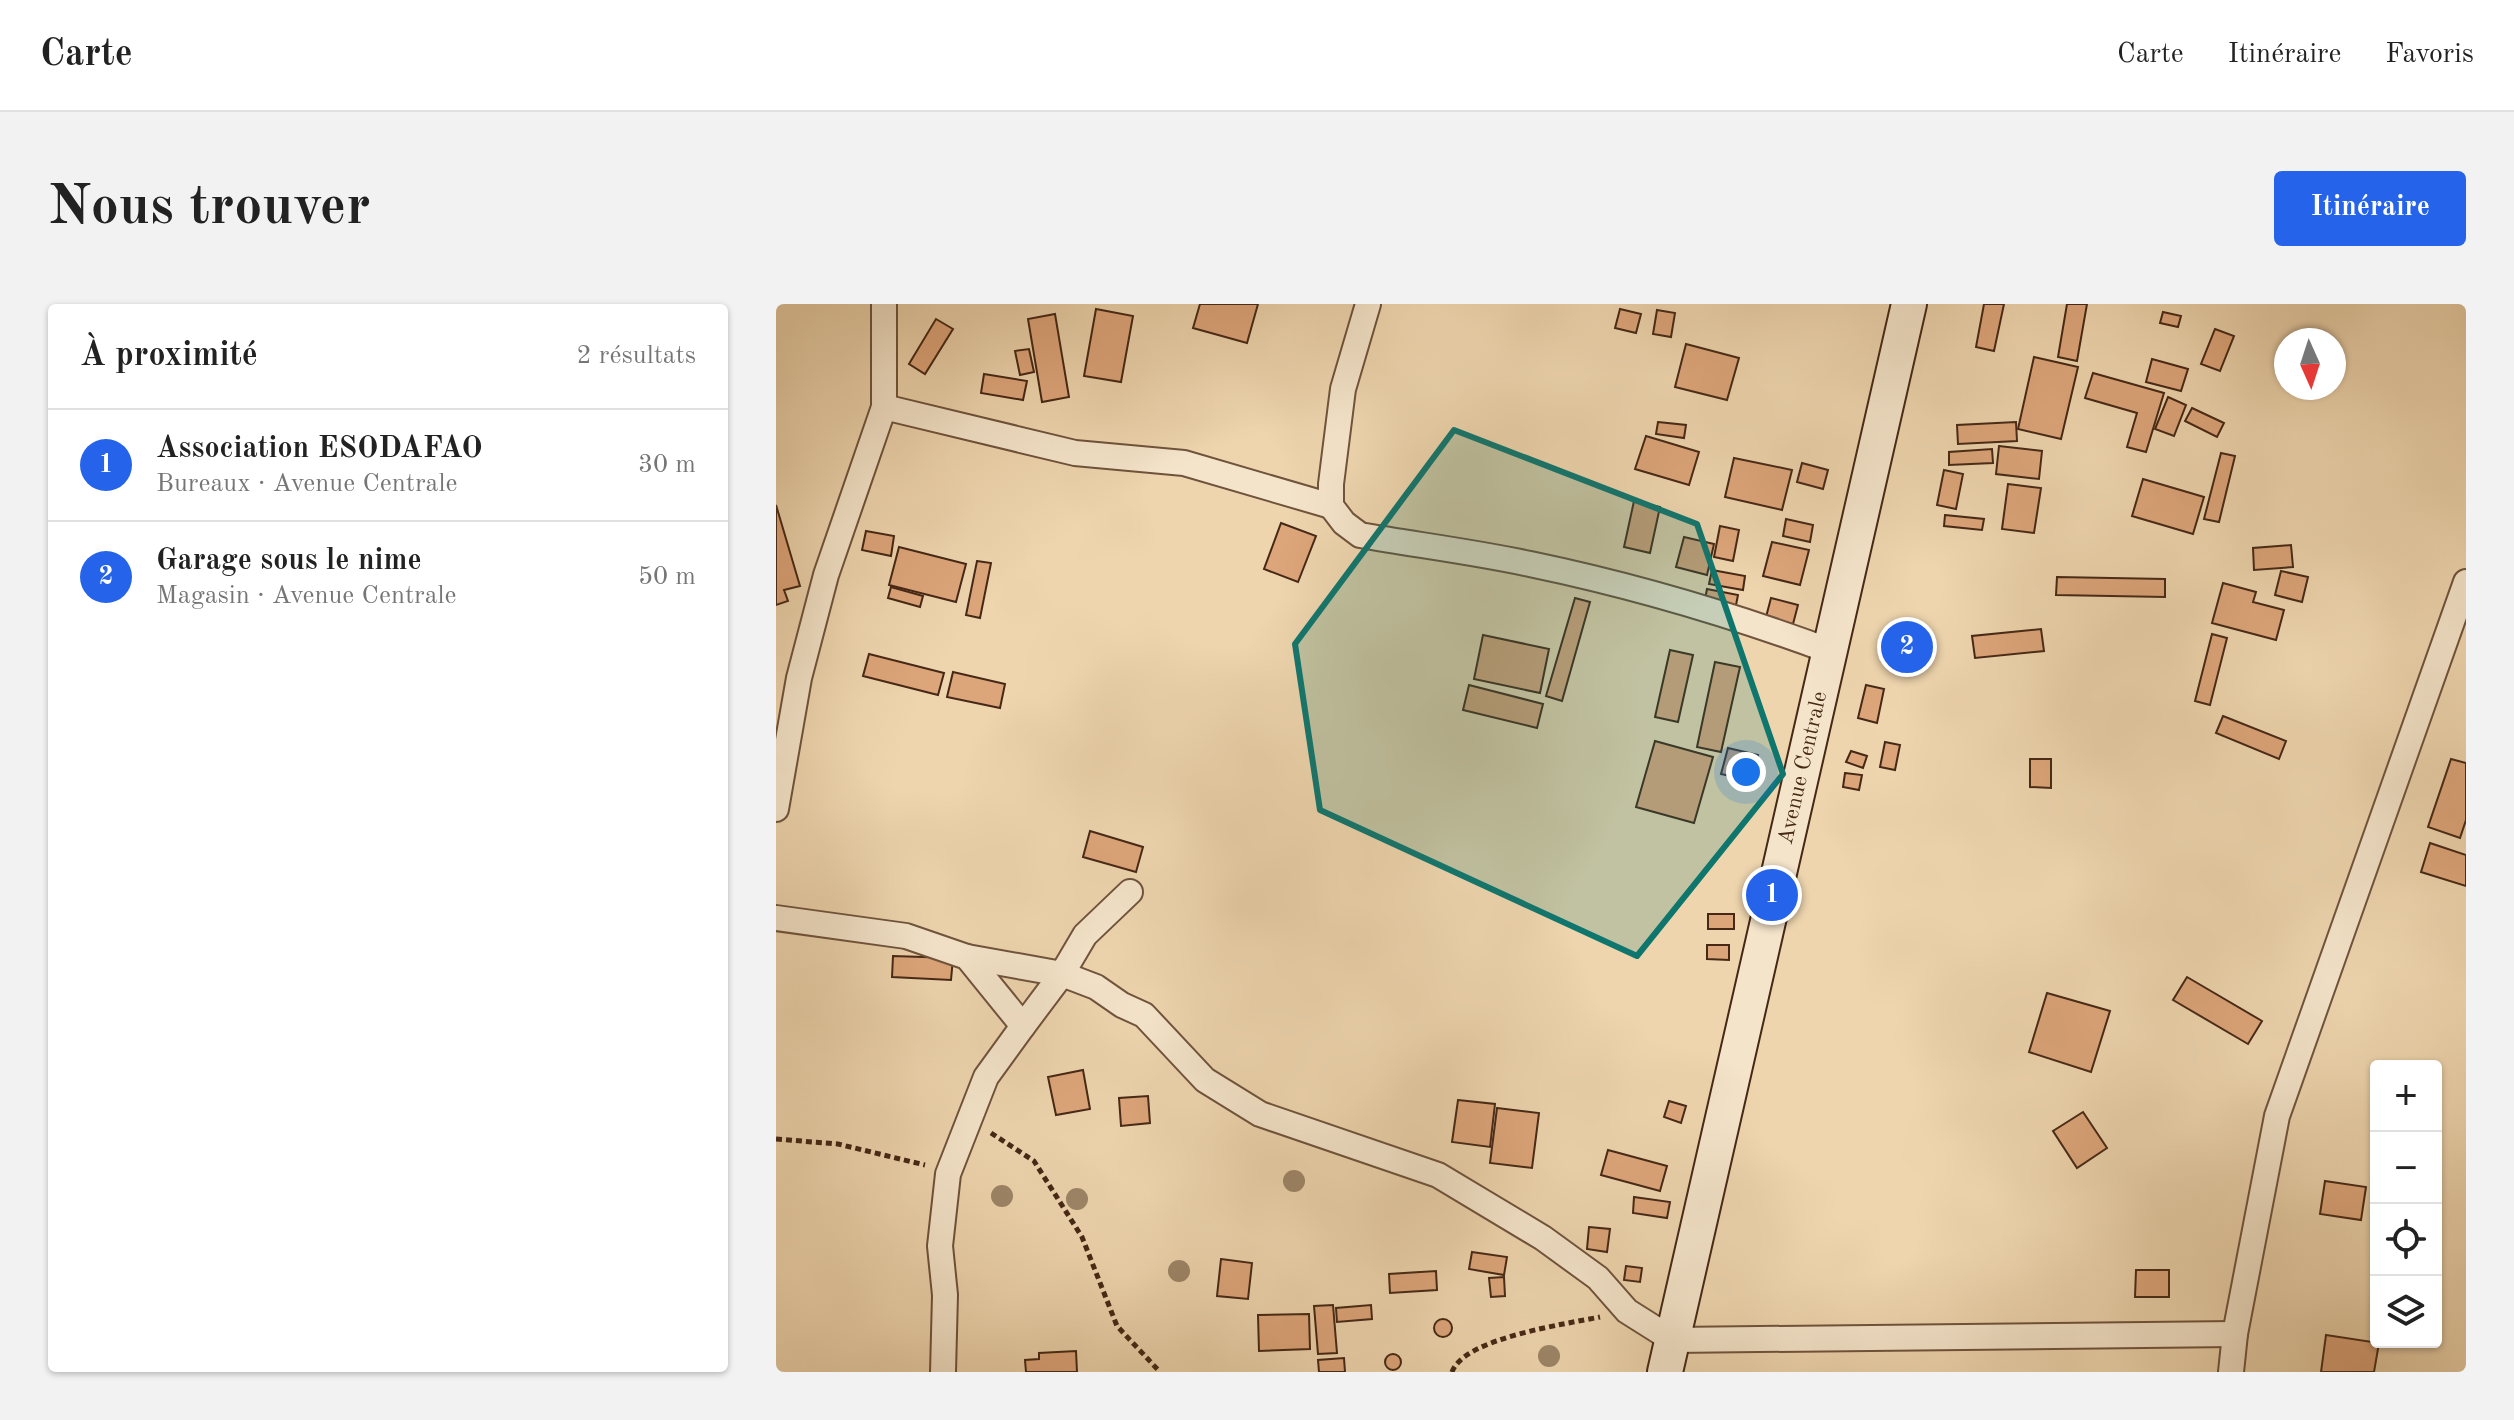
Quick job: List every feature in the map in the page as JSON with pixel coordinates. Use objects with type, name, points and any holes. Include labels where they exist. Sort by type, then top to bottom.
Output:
[{"type":"main road","name":"Avenue Centrale","points":[[1669,1356],[1909,304]]},
{"type":"street","points":[[776,809],[799,678],[826,575],[884,407],[884,304]]},
{"type":"street","points":[[1331,506],[1343,389],[1368,304]]},
{"type":"street","points":[[884,407],[1075,453],[1184,463],[1331,506],[1344,523],[1360,535],[1531,564],[1771,629],[1830,651]]},
{"type":"street","points":[[2231,1372],[2235,1334],[2277,1116],[2466,582]]},
{"type":"street","points":[[943,1372],[945,1295],[940,1246],[948,1174],[986,1077],[1062,974],[1085,935],[1130,892]]},
{"type":"street","points":[[776,918],[906,936],[967,957],[1062,974],[1096,987],[1122,1005],[1144,1015],[1205,1080],[1260,1114],[1438,1175],[1543,1238],[1598,1278],[1669,1356],[2235,1334]]},
{"type":"street","points":[[967,957],[1023,1026]]},
{"type":"path","points":[[970,1119],[1034,1161],[1082,1237],[1117,1326],[1160,1372]]},
{"type":"path","points":[[776,1139],[838,1144],[909,1160],[948,1174]]},
{"type":"path","points":[[1452,1372],[1454,1365],[1474,1350],[1503,1338],[1627,1311]]},
{"type":"highlighted area","points":[[1454,430],[1697,524],[1783,774],[1637,956],[1320,810],[1295,644]]},
{"type":"building","points":[[1200,304],[1258,304],[1247,343],[1193,328]]},
{"type":"building","points":[[1984,304],[2004,304],[1994,351],[1976,347]]},
{"type":"building","points":[[2067,304],[2087,304],[2077,361],[2058,357]]},
{"type":"building","points":[[1096,309],[1133,316],[1121,382],[1084,376]]},
{"type":"building","points":[[1620,309],[1641,314],[1636,333],[1615,328]]},
{"type":"building","points":[[1657,310],[1675,313],[1671,337],[1653,334]]},
{"type":"building","points":[[2163,312],[2181,316],[2178,327],[2160,323]]},
{"type":"building","points":[[1055,314],[1069,397],[1042,402],[1028,319]]},
{"type":"building","points":[[936,319],[953,329],[925,374],[909,364]]},
{"type":"building","points":[[2215,329],[2234,336],[2220,371],[2201,364]]},
{"type":"building","points":[[1686,344],[1739,358],[1727,400],[1675,387]]},
{"type":"building","points":[[1029,349],[1034,372],[1020,375],[1015,351]]},
{"type":"building","points":[[2034,357],[2078,367],[2061,439],[2018,429]]},
{"type":"building","points":[[2152,359],[2188,369],[2181,391],[2146,382]]},
{"type":"building","points":[[2093,373],[2164,393],[2146,452],[2127,447],[2137,413],[2085,398]]},
{"type":"building","points":[[984,374],[1027,381],[1023,400],[981,393]]},
{"type":"building","points":[[2168,397],[2186,405],[2174,436],[2155,429]]},
{"type":"building","points":[[2192,408],[2224,423],[2217,437],[2185,421]]},
{"type":"building","points":[[1658,422],[1686,425],[1684,438],[1656,434]]},
{"type":"building","points":[[2016,422],[2017,441],[1958,444],[1957,425]]},
{"type":"building","points":[[1646,436],[1699,452],[1689,485],[1635,469]]},
{"type":"building","points":[[1999,446],[2042,451],[2039,479],[1996,474]]},
{"type":"building","points":[[1992,449],[1993,463],[1949,465],[1949,452]]},
{"type":"building","points":[[2221,453],[2235,456],[2219,522],[2204,519]]},
{"type":"building","points":[[1734,458],[1792,470],[1782,510],[1725,497]]},
{"type":"building","points":[[1802,463],[1828,470],[1823,489],[1797,482]]},
{"type":"building","points":[[1944,470],[1963,474],[1956,509],[1937,505]]},
{"type":"building","points":[[2143,479],[2204,497],[2193,534],[2132,516]]},
{"type":"building","points":[[2008,484],[2041,488],[2034,533],[2002,529]]},
{"type":"building","points":[[1634,501],[1660,507],[1650,553],[1624,547]]},
{"type":"building","points":[[776,505],[800,586],[784,590],[788,601],[776,605]]},
{"type":"building","points":[[1945,515],[1984,519],[1982,530],[1944,526]]},
{"type":"building","points":[[1786,519],[1813,525],[1810,542],[1783,536]]},
{"type":"building","points":[[1281,523],[1316,536],[1298,582],[1264,569]]},
{"type":"building","points":[[1720,526],[1739,530],[1733,561],[1714,557]]},
{"type":"building","points":[[866,531],[894,536],[891,556],[862,550]]},
{"type":"building","points":[[1684,537],[1714,544],[1707,575],[1676,567]]},
{"type":"building","points":[[1772,542],[1809,550],[1800,585],[1763,576]]},
{"type":"building","points":[[2291,545],[2293,567],[2254,570],[2253,548]]},
{"type":"building","points":[[899,547],[966,564],[956,602],[889,585]]},
{"type":"building","points":[[977,561],[991,563],[980,618],[966,615]]},
{"type":"building","points":[[1712,570],[1745,576],[1743,590],[1709,584]]},
{"type":"building","points":[[2281,571],[2308,577],[2302,602],[2275,595]]},
{"type":"building","points":[[2057,577],[2165,579],[2165,597],[2056,595]]},
{"type":"building","points":[[2223,583],[2256,592],[2253,602],[2284,610],[2276,640],[2212,623]]},
{"type":"building","points":[[891,587],[923,596],[920,607],[888,598]]},
{"type":"building","points":[[1707,589],[1738,595],[1735,610],[1704,604]]},
{"type":"building","points":[[1575,598],[1590,602],[1562,701],[1546,696]]},
{"type":"building","points":[[1771,598],[1798,605],[1793,624],[1766,617]]},
{"type":"building","points":[[2041,629],[2044,651],[1975,658],[1972,636]]},
{"type":"building","points":[[2212,634],[2227,638],[2210,705],[2195,701]]},
{"type":"building","points":[[1483,635],[1549,649],[1540,693],[1474,679]]},
{"type":"building","points":[[1670,650],[1693,655],[1678,722],[1655,717]]},
{"type":"building","points":[[869,654],[944,673],[938,695],[863,676]]},
{"type":"building","points":[[1715,662],[1740,667],[1721,752],[1697,747]]},
{"type":"building","points":[[953,672],[1005,684],[1000,708],[947,697]]},
{"type":"building","points":[[1469,685],[1543,704],[1537,728],[1463,710]]},
{"type":"building","points":[[1866,685],[1884,689],[1877,723],[1858,718]]},
{"type":"building","points":[[2223,716],[2286,741],[2279,759],[2216,733]]},
{"type":"building","points":[[1655,741],[1713,757],[1694,823],[1636,807]]},
{"type":"building","points":[[1885,742],[1900,745],[1895,770],[1880,767]]},
{"type":"building","points":[[1728,748],[1758,755],[1752,781],[1721,774]]},
{"type":"building","points":[[1851,751],[1867,756],[1863,768],[1846,762]]},
{"type":"building","points":[[2030,759],[2051,759],[2051,788],[2030,787]]},
{"type":"building","points":[[2451,759],[2466,763],[2466,820],[2460,838],[2428,827]]},
{"type":"building","points":[[1845,773],[1862,775],[1859,790],[1843,787]]},
{"type":"building","points":[[1090,831],[1143,847],[1136,872],[1083,857]]},
{"type":"building","points":[[2430,843],[2466,855],[2466,886],[2421,872]]},
{"type":"building","points":[[1708,914],[1734,914],[1734,929],[1708,929]]},
{"type":"building","points":[[1707,945],[1729,945],[1729,960],[1707,959]]},
{"type":"building","points":[[893,956],[953,958],[951,980],[892,977]]},
{"type":"building","points":[[2187,977],[2262,1021],[2248,1044],[2173,1000]]},
{"type":"building","points":[[2047,993],[2110,1011],[2091,1072],[2029,1052]]},
{"type":"building","points":[[1083,1070],[1090,1109],[1056,1115],[1048,1077]]},
{"type":"building","points":[[1148,1096],[1150,1123],[1121,1126],[1119,1098]]},
{"type":"building","points":[[1458,1100],[1495,1104],[1490,1147],[1452,1142]]},
{"type":"building","points":[[1669,1101],[1686,1106],[1681,1123],[1664,1117]]},
{"type":"building","points":[[1497,1108],[1539,1113],[1532,1168],[1490,1163]]},
{"type":"building","points":[[2083,1112],[2107,1148],[2077,1168],[2053,1131]]},
{"type":"building","points":[[1608,1150],[1667,1166],[1660,1191],[1601,1175]]},
{"type":"building","points":[[2325,1181],[2366,1187],[2361,1220],[2320,1214]]},
{"type":"building","points":[[1634,1197],[1670,1202],[1667,1218],[1633,1213]]},
{"type":"building","points":[[1589,1227],[1610,1229],[1607,1252],[1587,1249]]},
{"type":"building","points":[[1472,1252],[1507,1257],[1504,1275],[1469,1269]]},
{"type":"building","points":[[1221,1259],[1252,1263],[1248,1299],[1217,1296]]},
{"type":"building","points":[[1626,1266],[1642,1268],[1640,1282],[1624,1280]]},
{"type":"building","points":[[2136,1270],[2169,1270],[2169,1297],[2135,1297]]},
{"type":"building","points":[[1436,1271],[1437,1290],[1390,1293],[1389,1274]]},
{"type":"building","points":[[1504,1277],[1505,1296],[1491,1297],[1489,1278]]},
{"type":"building","points":[[1333,1305],[1337,1353],[1318,1354],[1314,1306]]},
{"type":"building","points":[[1371,1305],[1372,1319],[1337,1322],[1336,1308]]},
{"type":"building","points":[[1309,1314],[1310,1349],[1259,1351],[1258,1315]]},
{"type":"building","points":[[1439,1319],[1447,1319],[1452,1328],[1450,1335],[1439,1337],[1434,1332],[1434,1324]]},
{"type":"building","points":[[2326,1335],[2370,1342],[2370,1348],[2378,1348],[2374,1372],[2321,1372]]},
{"type":"building","points":[[1076,1351],[1077,1372],[1026,1372],[1025,1360],[1039,1359],[1039,1353]]},
{"type":"building","points":[[1390,1354],[1396,1354],[1401,1362],[1399,1368],[1390,1370],[1385,1365],[1385,1359]]},
{"type":"building","points":[[1344,1358],[1345,1372],[1319,1372],[1318,1360]]},
{"type":"place","name":"Garage sous le nime","points":[[1907,647]]},
{"type":"place","name":"Association ESODAFAO","points":[[1772,895]]}]
